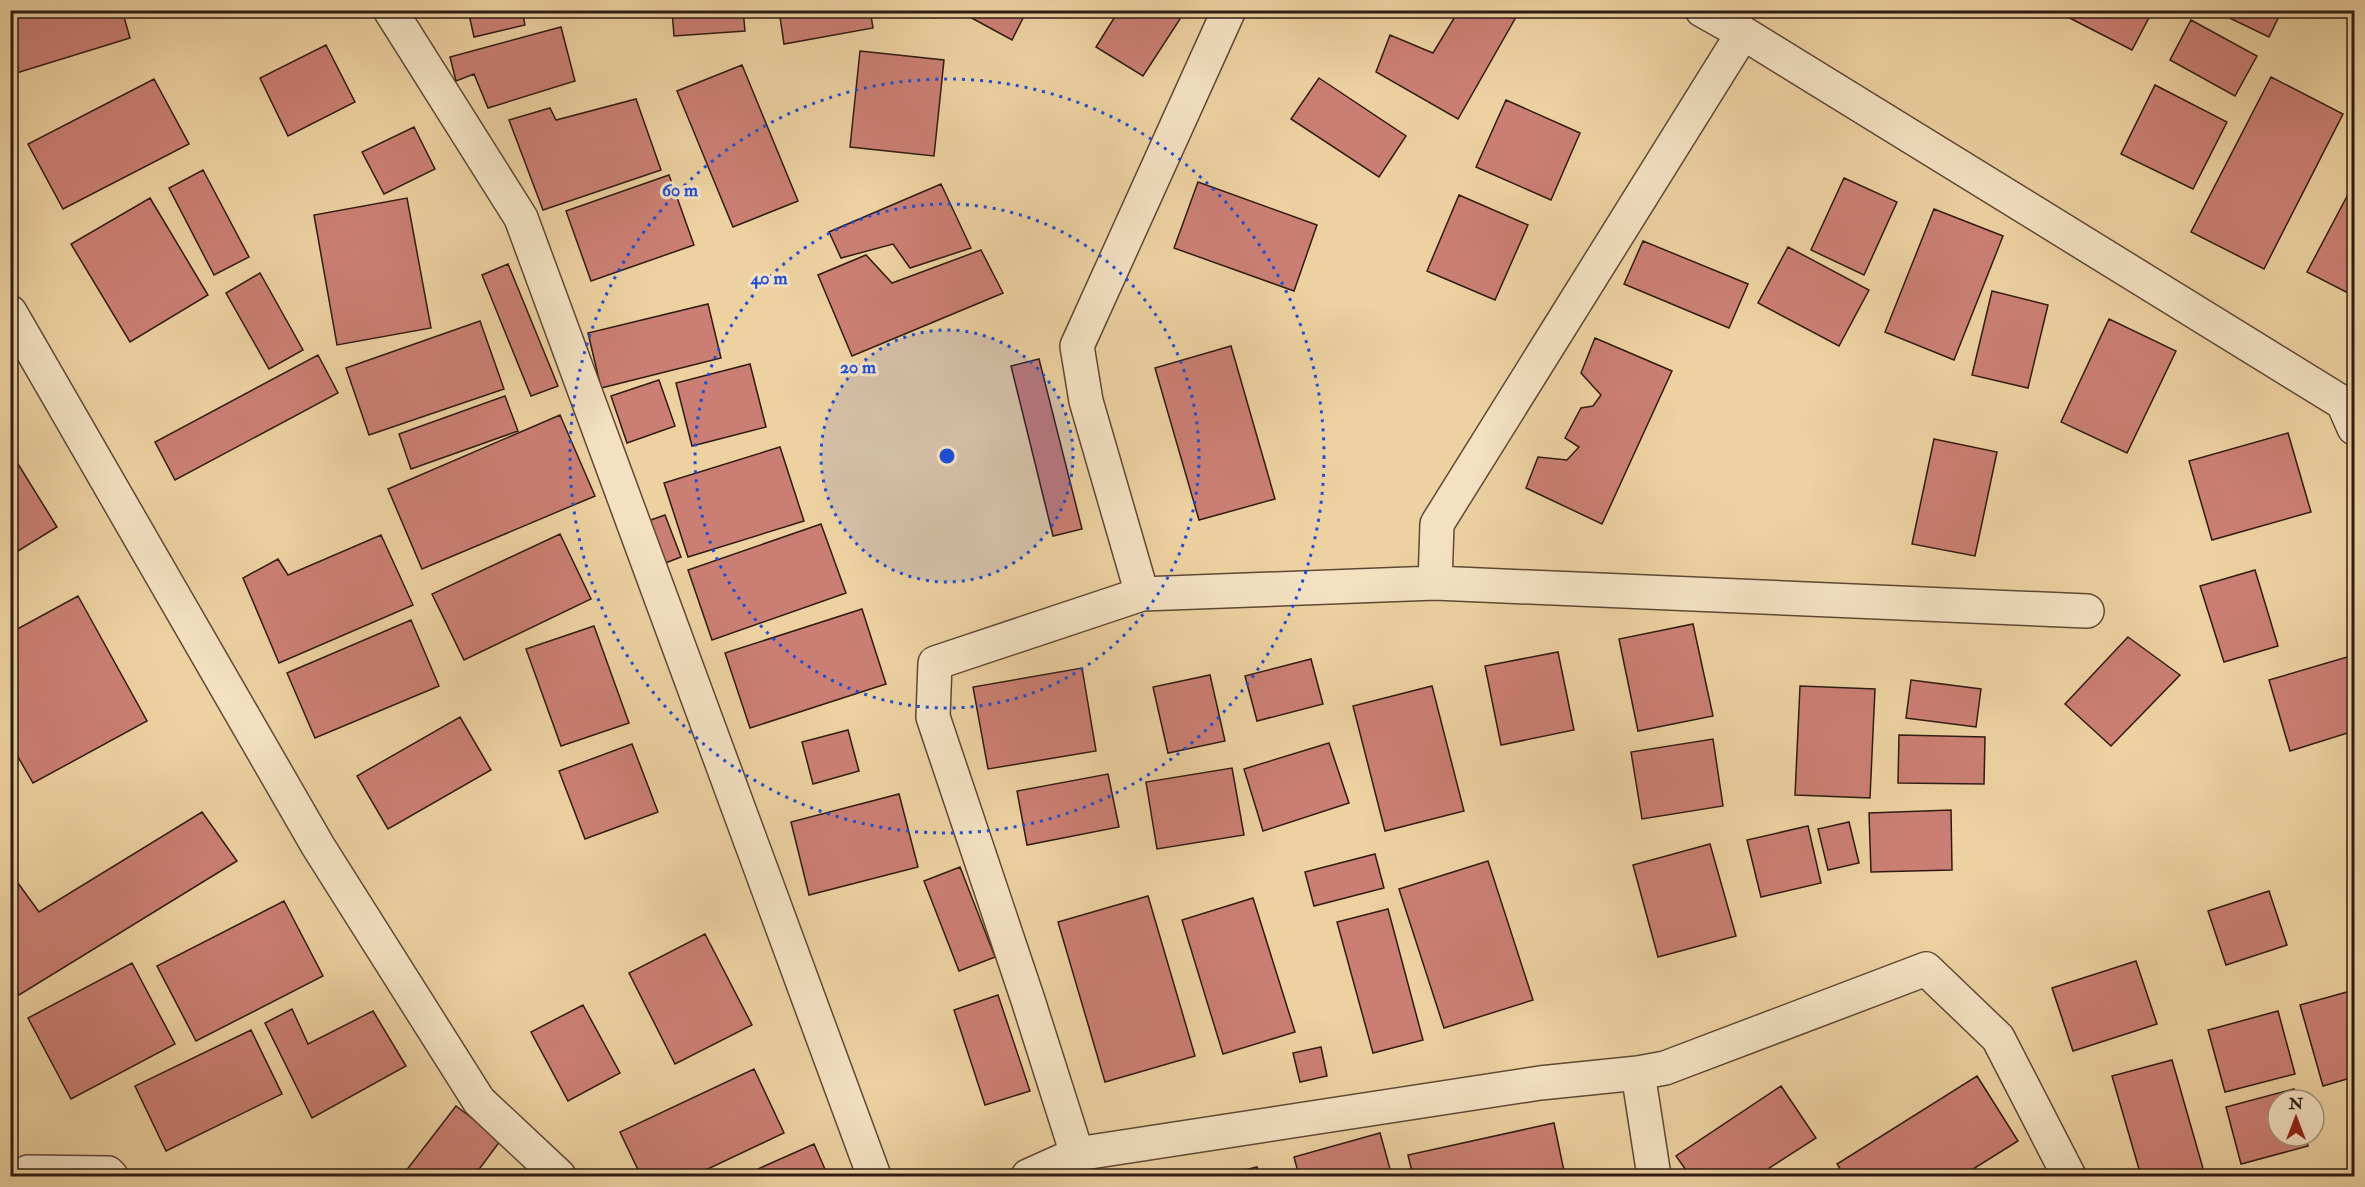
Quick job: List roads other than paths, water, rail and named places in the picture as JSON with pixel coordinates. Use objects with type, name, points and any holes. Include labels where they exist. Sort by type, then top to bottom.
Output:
[{"type":"street","points":[[390,10],[521,218],[874,1176]]},
{"type":"street","points":[[1142,594],[1086,401],[1077,346],[1229,10]]},
{"type":"street","points":[[1702,10],[1743,33],[2343,403],[2355,428]]},
{"type":"street","points":[[1435,583],[1437,524],[1743,33]]},
{"type":"street","points":[[10,312],[318,846],[478,1101],[559,1176]]},
{"type":"street","points":[[1077,1154],[933,717],[935,663],[1142,594],[1435,583],[2087,611]]},
{"type":"street","points":[[1028,1176],[1077,1154],[1540,1083],[1665,1068],[1926,969],[1998,1038],[2069,1176]]},
{"type":"street","points":[[1638,1073],[1654,1176]]},
{"type":"street","points":[[23,1176],[28,1172],[108,1173],[111,1176]]}]
